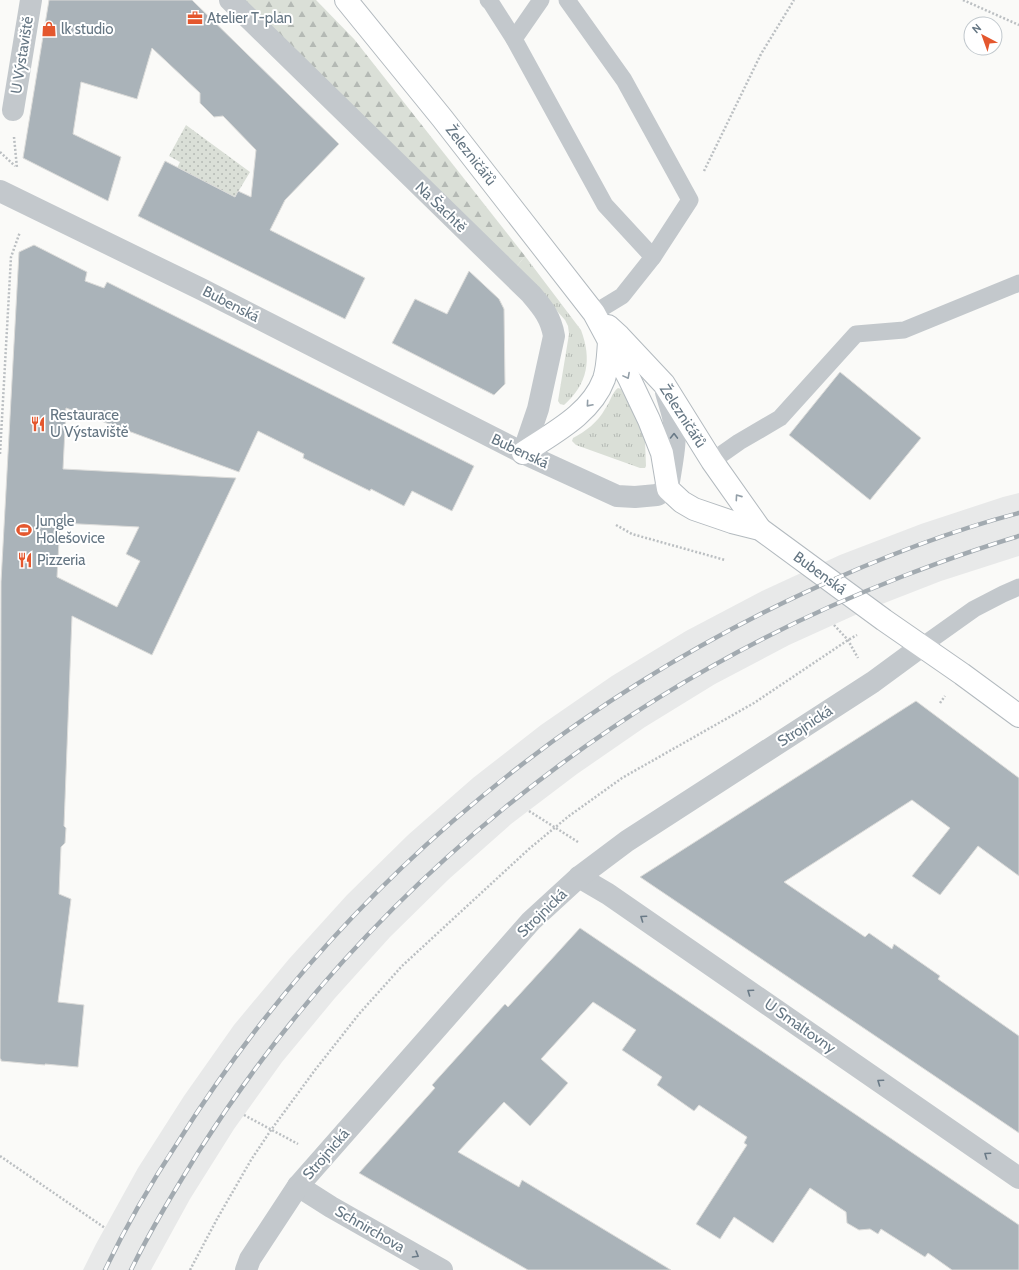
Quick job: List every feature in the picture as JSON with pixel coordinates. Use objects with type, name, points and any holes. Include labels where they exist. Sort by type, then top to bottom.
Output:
[{"type":"main road","name":"Železničářů","points":[[346,0],[442,118],[594,313],[619,336],[664,384],[712,461],[760,529]]},
{"type":"main road","name":"Železničářů","points":[[594,313],[629,378],[649,420],[662,453],[668,489]]},
{"type":"main road","points":[[523,453],[578,415],[589,404],[599,391],[605,377],[608,364],[609,342]]},
{"type":"main road","name":"Bubenská","points":[[668,489],[682,502],[694,509],[732,522],[760,529],[1019,716]]},
{"type":"street","name":"U Výstaviště","points":[[13,110],[31,0]]},
{"type":"street","name":"Na Šachtě","points":[[230,0],[531,294],[543,308],[552,324],[554,336],[538,409],[523,453]]},
{"type":"street","name":"Bubenská","points":[[0,191],[201,289],[523,453],[617,496],[635,497],[657,495],[668,489]]},
{"type":"street","points":[[664,384],[673,418],[675,434],[668,489]]},
{"type":"street","name":"Strojnická","points":[[246,1270],[250,1259],[298,1186],[531,921],[579,877],[627,840],[873,682],[922,646]]},
{"type":"street","name":"U Smaltovny","points":[[579,877],[608,894],[1019,1178]]},
{"type":"street","name":"Schnirchova","points":[[298,1186],[331,1207],[442,1270]]},
{"type":"lane","points":[[488,0],[514,39],[605,205],[653,257]]},
{"type":"lane","points":[[514,39],[541,0]]},
{"type":"lane","points":[[567,0],[624,80],[690,200],[653,257],[622,296],[594,313]]},
{"type":"lane","points":[[712,461],[739,442],[780,418],[856,334],[904,330],[1019,283]]},
{"type":"lane","points":[[922,646],[974,609],[1019,587]]},
{"type":"path","points":[[690,200],[761,54],[794,0]]},
{"type":"path","points":[[963,0],[1019,25]]},
{"type":"path","points":[[0,152],[16,166]]},
{"type":"path","points":[[0,454],[11,257]]},
{"type":"path","points":[[190,1270],[224,1206],[251,1160],[271,1130],[315,1070],[359,1014],[402,966],[524,853],[569,816],[622,778],[754,703],[848,640]]},
{"type":"path","points":[[529,811],[604,858]]},
{"type":"path","points":[[244,1115],[324,1157]]},
{"type":"path","points":[[0,1156],[105,1228]]},
{"type":"shaded area","points":[[1019,493],[1019,556],[941,581],[864,611],[789,645],[715,684],[645,727],[577,774],[511,824],[449,879],[390,937],[335,998],[282,1062],[234,1129],[190,1199],[151,1270],[83,1270],[138,1168],[184,1096],[234,1025],[289,959],[347,895],[408,835],[473,778],[541,725],[612,676],[686,631],[762,591],[840,555],[921,524]]},
{"type":"green space","points":[[242,0],[316,0],[354,39],[525,256],[517,266]]},
{"type":"green space","points":[[186,125],[250,172],[235,197],[177,168],[180,162],[169,156]]},
{"type":"green space","points":[[525,256],[581,330],[584,341],[587,361],[583,380],[572,397],[564,405],[560,404],[558,401],[569,334],[568,326],[565,320],[517,266]]},
{"type":"green space","points":[[618,388],[621,389],[634,413],[645,441],[645,468],[640,468],[576,445],[572,441],[573,438],[587,430],[599,418],[607,407],[614,392]]},
{"type":"building","points":[[49,0],[192,0],[339,144],[285,200],[270,230],[365,278],[345,319],[138,216],[165,161],[235,197],[238,191],[251,197],[256,150],[223,116],[214,117],[200,103],[200,93],[152,48],[137,99],[81,82],[73,134],[121,157],[108,201],[23,158]]},
{"type":"building","points":[[34,245],[87,272],[85,281],[104,288],[107,282],[474,466],[452,511],[412,491],[404,506],[303,458],[304,454],[258,431],[239,472],[66,408],[63,469],[236,478],[152,655],[72,616],[64,826],[66,828],[65,843],[61,847],[59,894],[71,899],[58,1002],[84,1005],[78,1067],[1,1061],[0,1059],[1,582],[19,252]],"holes":[[[60,523],[139,527],[126,554],[140,561],[117,607],[57,577]]]},
{"type":"building","points":[[469,271],[499,299],[504,309],[505,384],[494,395],[392,343],[415,299],[447,314]]},
{"type":"building","points":[[840,372],[921,438],[870,500],[789,435]]},
{"type":"building","points":[[916,701],[1019,778],[1019,876],[978,846],[940,895],[912,876],[950,828],[912,800],[784,882],[865,937],[869,933],[892,949],[894,944],[940,976],[938,979],[1019,1036],[1019,1133],[640,877]]},
{"type":"building","points":[[580,928],[1019,1225],[1019,1270],[952,1270],[928,1253],[925,1257],[881,1229],[878,1234],[870,1229],[859,1230],[847,1223],[846,1212],[810,1188],[773,1243],[734,1217],[720,1239],[696,1224],[747,1145],[744,1143],[747,1137],[699,1105],[694,1111],[657,1085],[662,1077],[622,1050],[636,1030],[593,1002],[541,1059],[568,1083],[530,1126],[504,1102],[458,1152],[519,1187],[522,1180],[671,1270],[528,1270],[359,1173],[435,1088],[432,1085],[505,1004],[508,1007]]},
{"type":"railway","points":[[105,1270],[130,1221],[158,1173],[238,1054],[303,972],[375,894],[452,822],[534,755],[621,694],[712,640],[806,592],[858,569],[938,538],[1019,513]]},
{"type":"railway","points":[[131,1270],[172,1195],[199,1151],[265,1056],[338,967],[418,884],[504,808],[596,739],[693,677],[795,623],[901,577],[960,555],[1019,536]]},
{"type":"place","name":"Atelier T-plan","points":[[195,18]]},
{"type":"place","name":"lk studio","points":[[49,29]]},
{"type":"place","name":"Restaurace U Výstaviště","points":[[38,424]]},
{"type":"place","name":"Jungle Holešovice","points":[[24,530]]},
{"type":"place","name":"Pizzeria","points":[[25,560]]}]
